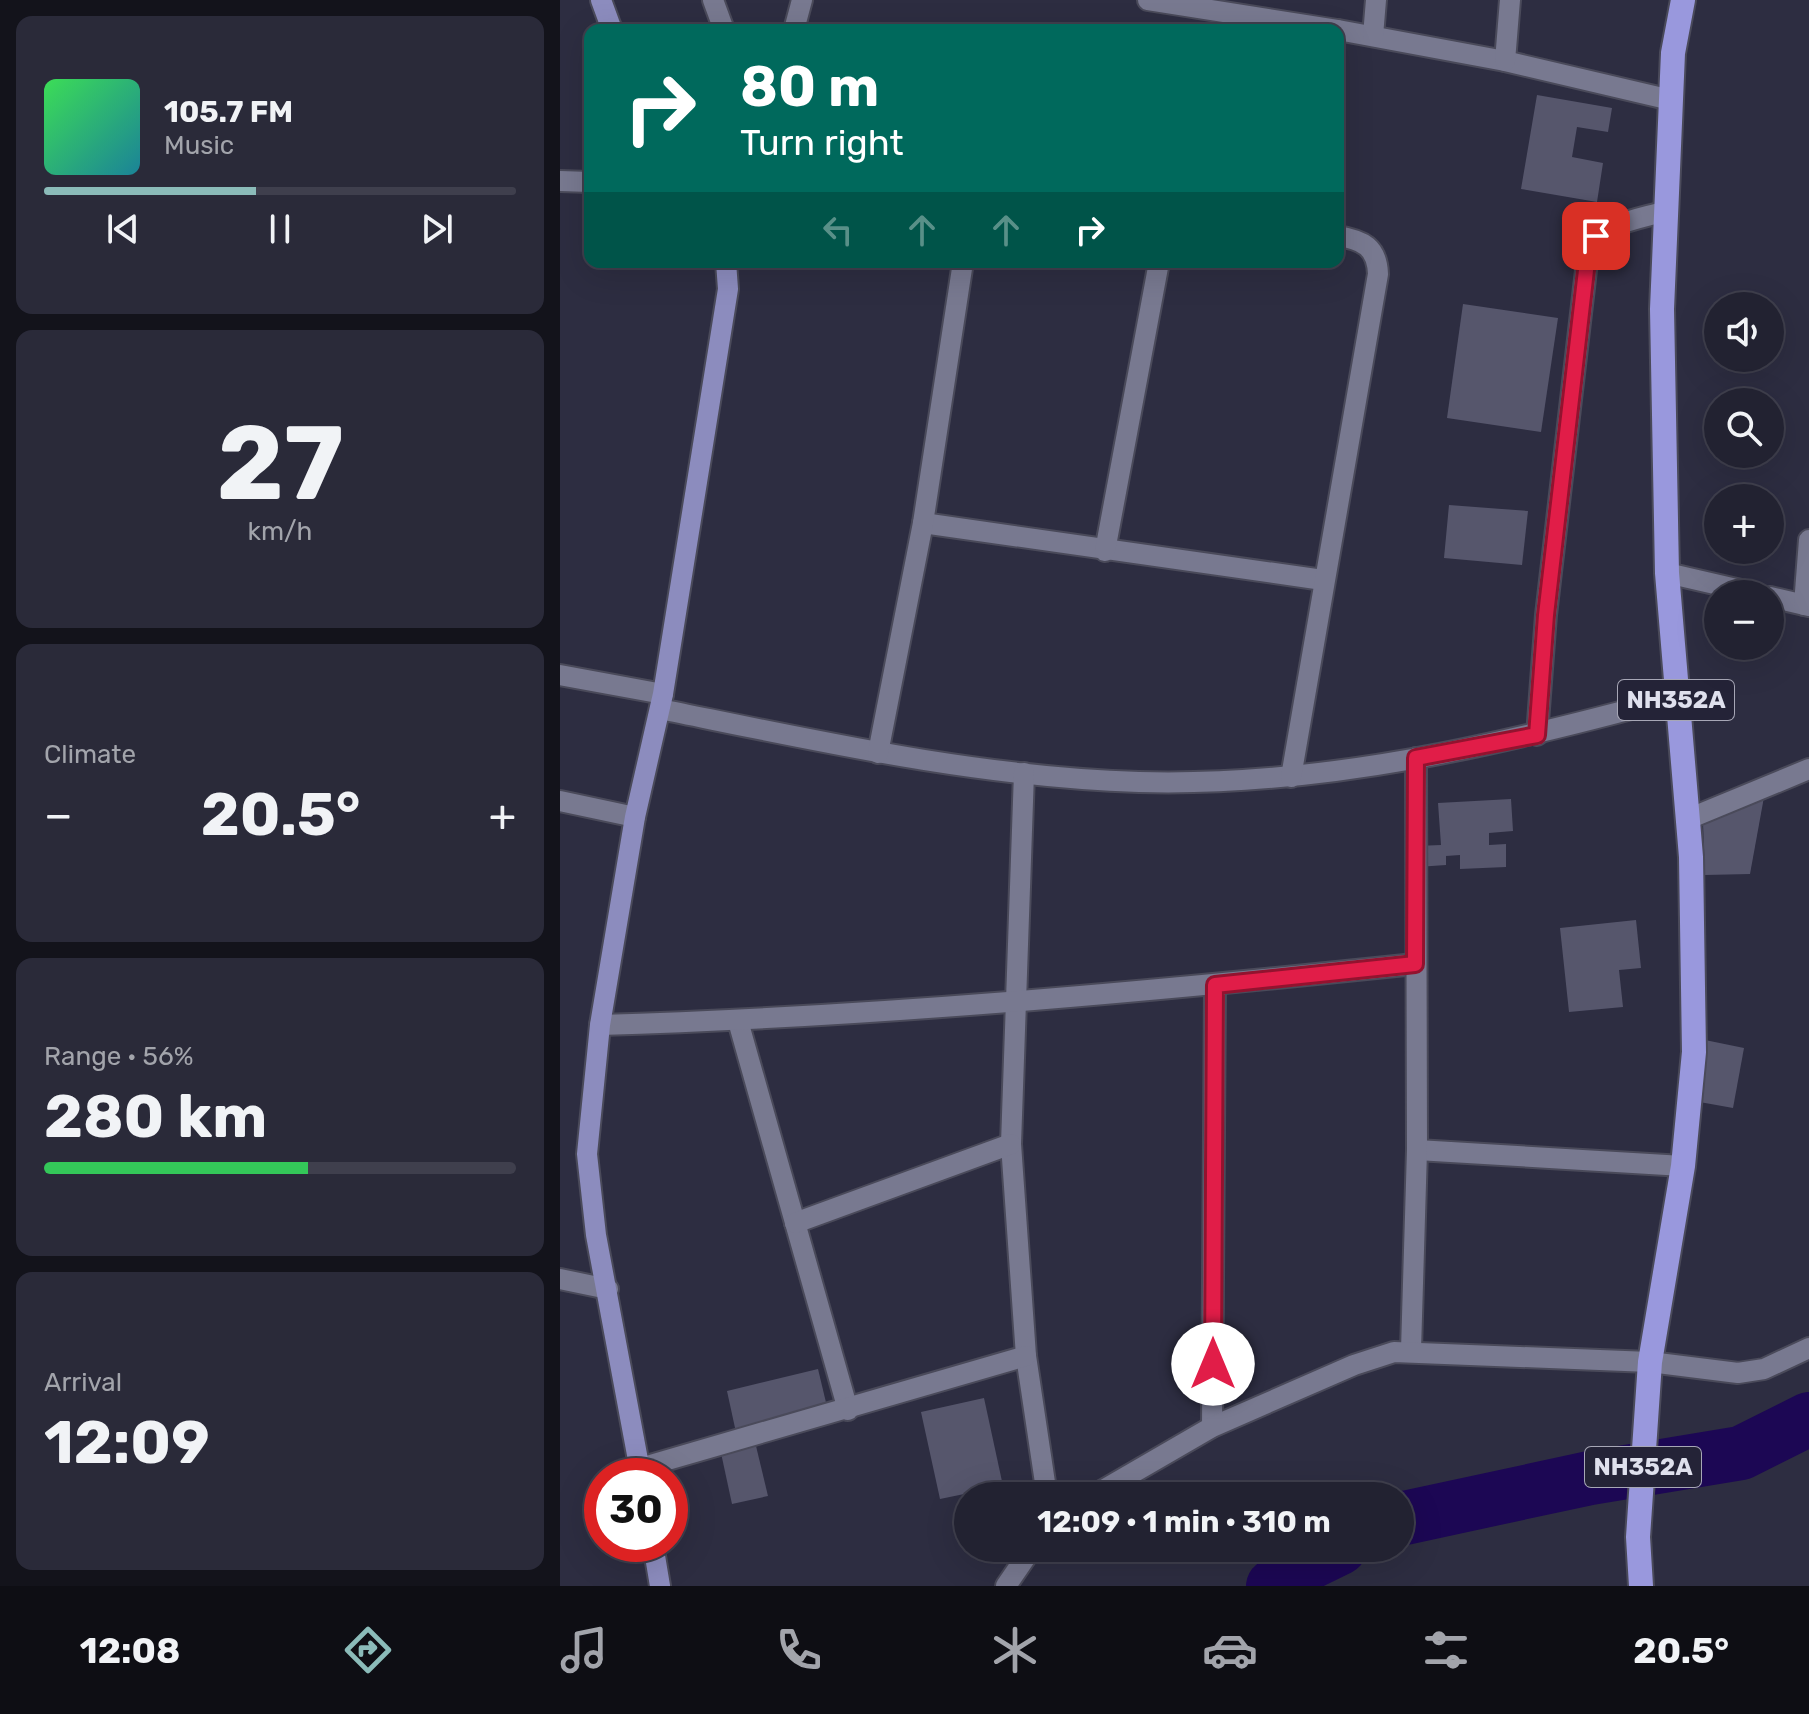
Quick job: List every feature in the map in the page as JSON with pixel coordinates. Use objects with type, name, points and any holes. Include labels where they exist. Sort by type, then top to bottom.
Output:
[{"type":"highway","name":"NH352A","points":[[1641,1586],[1638,1537],[1650,1362],[1683,1166],[1694,1052],[1688,819],[1667,573],[1662,309],[1673,53],[1683,0]]},
{"type":"main road","points":[[601,0],[610,24]]},
{"type":"main road","points":[[638,1458],[596,1235],[587,1154],[600,1025],[635,817],[661,701],[728,289],[726,268]]},
{"type":"main road","points":[[656,1562],[660,1586]]},
{"type":"street","points":[[713,0],[722,24]]},
{"type":"street","points":[[796,24],[802,0]]},
{"type":"street","points":[[1148,0],[1246,8],[1312,24]]},
{"type":"street","points":[[1373,36],[1376,0]]},
{"type":"street","points":[[1505,61],[1510,0]]},
{"type":"street","points":[[1344,31],[1505,61],[1671,100]]},
{"type":"street","points":[[560,181],[584,182]]},
{"type":"street","points":[[1537,735],[1546,615],[1588,253],[1596,236],[1608,228],[1666,211]]},
{"type":"street","points":[[1291,777],[1378,274],[1378,257],[1369,246],[1344,238]]},
{"type":"street","points":[[878,753],[923,523],[962,268]]},
{"type":"street","points":[[1105,551],[1158,268]]},
{"type":"street","points":[[923,523],[1323,580]]},
{"type":"street","points":[[1784,600],[1806,605],[1809,540]]},
{"type":"street","points":[[1667,573],[1704,582]]},
{"type":"street","points":[[560,675],[878,753],[1024,773],[1140,782],[1291,777],[1416,758],[1537,735],[1676,697]]},
{"type":"street","points":[[1411,1350],[1417,1150],[1416,758]]},
{"type":"street","points":[[1688,819],[1809,769]]},
{"type":"street","points":[[1024,773],[1011,1144],[1026,1356],[1045,1482]]},
{"type":"street","points":[[560,801],[635,817]]},
{"type":"street","points":[[600,1025],[738,1021],[1015,1002],[1415,964]]},
{"type":"street","points":[[1212,1427],[1215,985]]},
{"type":"street","points":[[738,1021],[848,1410]]},
{"type":"street","points":[[795,1223],[1011,1144]]},
{"type":"street","points":[[1417,1150],[1683,1166]]},
{"type":"street","points":[[560,1279],[608,1289]]},
{"type":"street","points":[[1117,1482],[1212,1427],[1377,1356],[1411,1350],[1650,1362],[1738,1373],[1764,1369],[1809,1348]]},
{"type":"street","points":[[688,1458],[1026,1356]]},
{"type":"street","points":[[1006,1586],[1022,1562]]},
{"type":"building","points":[[1537,95],[1612,108],[1608,132],[1577,127],[1572,157],[1603,163],[1597,202],[1521,189]]},
{"type":"building","points":[[1463,304],[1558,318],[1541,432],[1447,418]]},
{"type":"building","points":[[1449,505],[1528,511],[1522,565],[1444,558]]},
{"type":"building","points":[[1764,797],[1750,874],[1705,875],[1703,823]]},
{"type":"building","points":[[1511,799],[1513,831],[1489,833],[1489,845],[1506,844],[1506,867],[1460,869],[1460,855],[1446,856],[1446,865],[1417,867],[1416,846],[1441,845],[1438,803]]},
{"type":"building","points":[[1636,920],[1641,968],[1619,970],[1623,1007],[1569,1012],[1560,928]]},
{"type":"building","points":[[1705,1040],[1744,1048],[1733,1108],[1694,1101]]},
{"type":"building","points":[[818,1369],[829,1415],[737,1437],[727,1391]]},
{"type":"building","points":[[984,1398],[1002,1482],[954,1482],[954,1496],[940,1499],[921,1412]]},
{"type":"building","points":[[756,1446],[768,1496],[732,1504],[721,1453]]},
{"type":"waterway","points":[[1414,1516],[1590,1478],[1741,1453],[1809,1419]]},
{"type":"waterway","points":[[1273,1586],[1289,1573],[1311,1562]]},
{"type":"route","points":[[1213,1364],[1215,985],[1415,964],[1416,758],[1537,735],[1546,615],[1588,253],[1596,236]]}]
